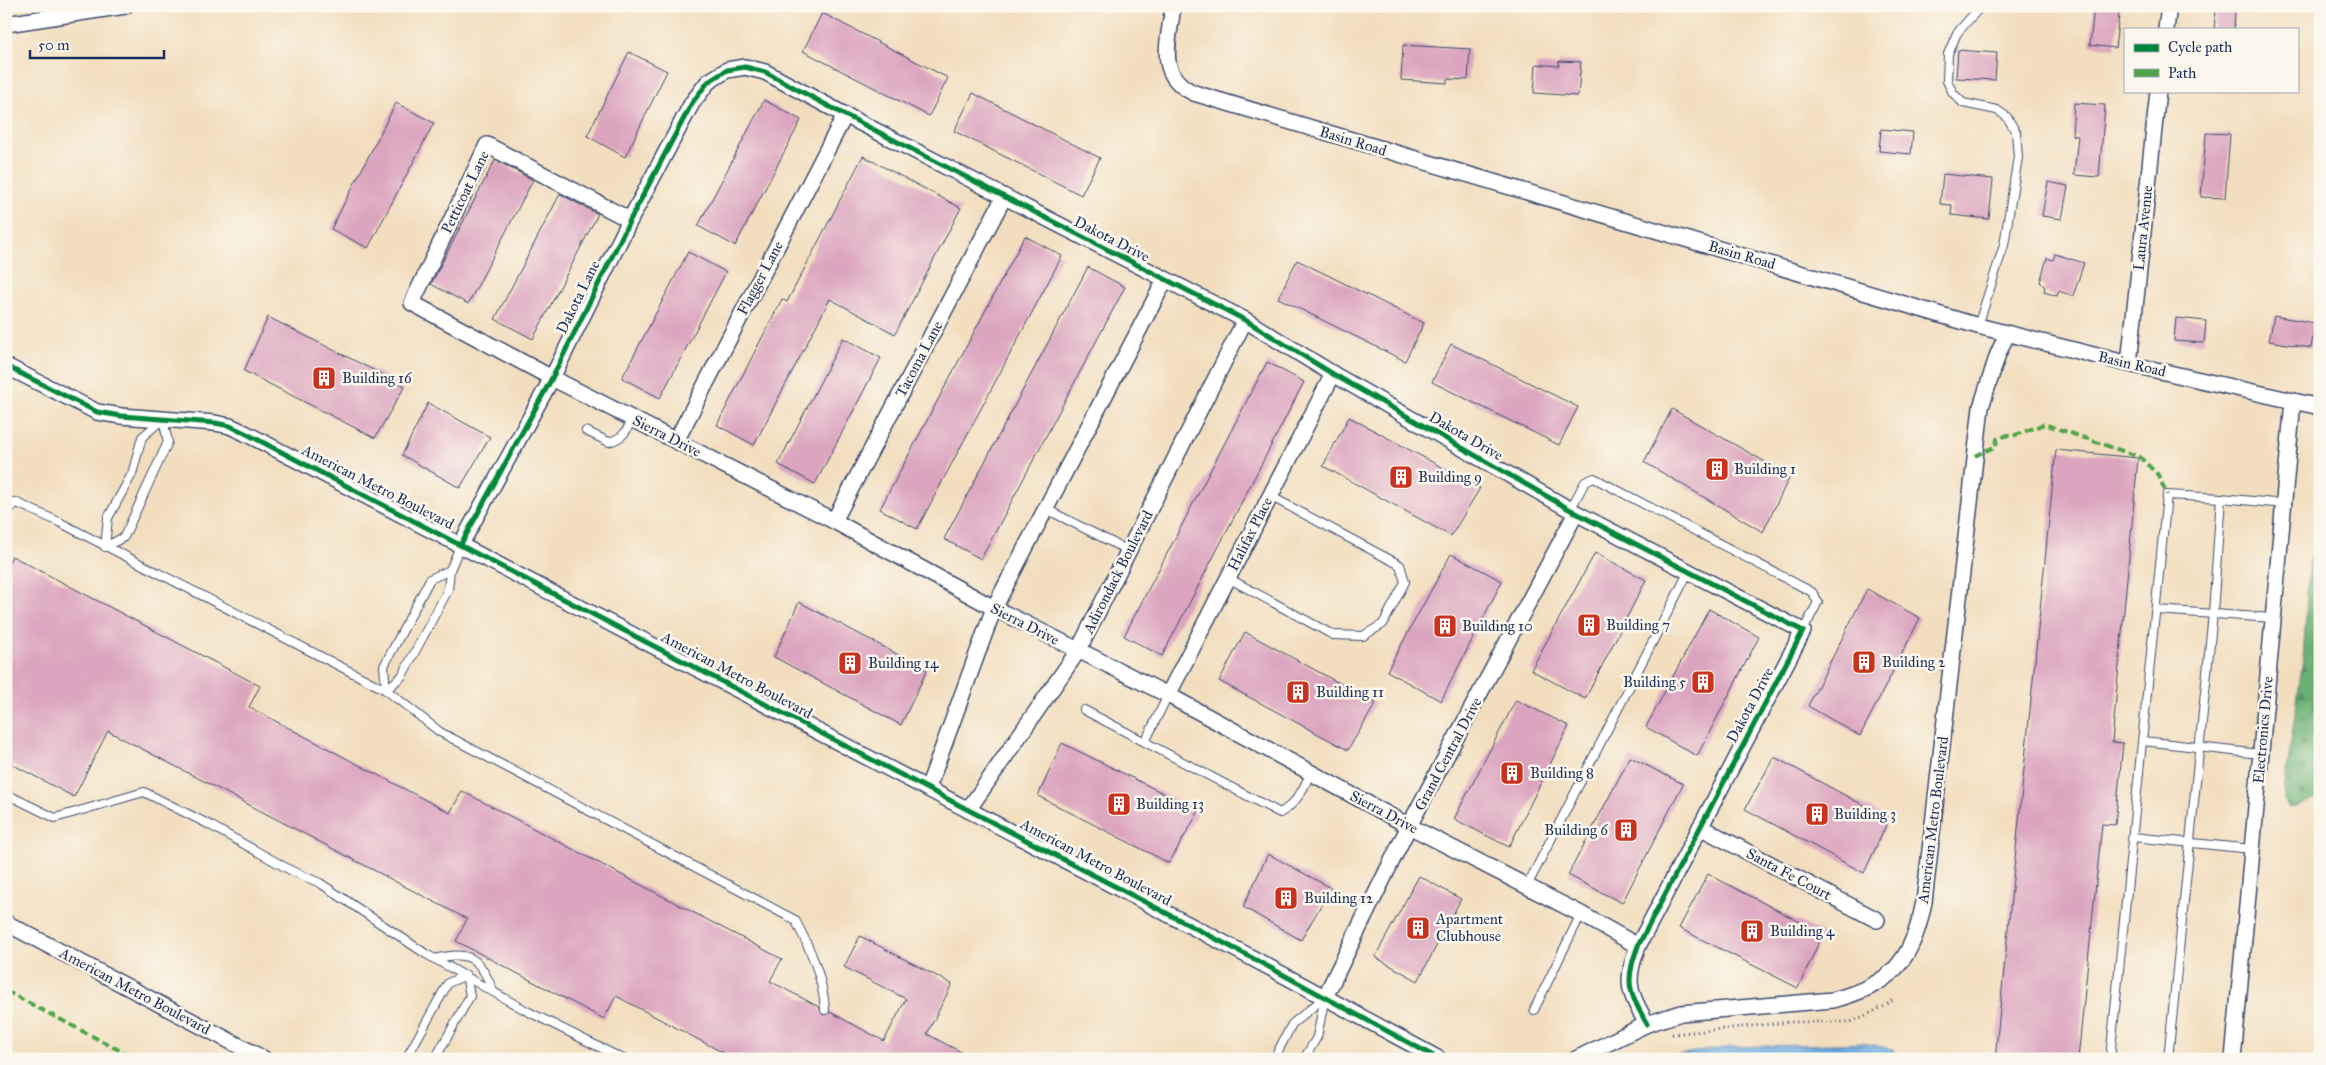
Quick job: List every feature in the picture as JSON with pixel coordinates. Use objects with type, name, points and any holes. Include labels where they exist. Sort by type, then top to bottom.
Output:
[{"type":"street","points":[[6,24],[125,6]]},
{"type":"street","name":"Basin Road","points":[[1173,6],[1168,69],[1172,78],[1182,88],[1194,94],[1978,326],[2129,364],[2320,407]]},
{"type":"street","points":[[2166,28],[2169,6]]},
{"type":"street","name":"Dakota Drive","points":[[727,70],[745,67],[765,72],[845,116],[1245,320],[1333,374],[1573,511],[1803,631],[1638,946],[1630,967],[1629,985],[1634,1000],[1647,1024]]},
{"type":"street","name":"Dakota Lane","points":[[461,544],[552,378],[630,220],[692,103],[708,82],[727,70]]},
{"type":"street","name":"Laura Avenue","points":[[2129,364],[2158,92]]},
{"type":"street","name":"Flagger Lane","points":[[676,441],[845,116]]},
{"type":"street","name":"Petticoat Lane","points":[[412,303],[487,145],[630,220]]},
{"type":"street","name":"Tacoma Lane","points":[[834,521],[1004,197]]},
{"type":"street","points":[[928,788],[994,608],[1165,280]]},
{"type":"street","name":"Sierra Drive","points":[[412,303],[552,378],[834,521],[994,608],[1168,694],[1409,826],[1581,914],[1638,946]]},
{"type":"street","name":"Adirondack Boulevard","points":[[968,810],[1078,651],[1245,320]]},
{"type":"street","name":"American Metro Boulevard","points":[[1576,1059],[1647,1024],[1681,1013],[1833,1000],[1866,990],[1896,968],[1907,957],[1915,939],[1924,902],[1981,407],[1992,371],[2007,334]]},
{"type":"street","name":"American Metro Boulevard","points":[[6,366],[97,412],[121,416],[207,422],[230,426],[461,544],[928,788],[1439,1059]]},
{"type":"street","name":"Halifax Place","points":[[1168,694],[1333,374]]},
{"type":"street","name":"Electronics Drive","points":[[2233,1059],[2293,401]]},
{"type":"street","name":"Grand Central Drive","points":[[1325,998],[1409,826],[1573,511]]},
{"type":"street","name":"Santa Fe Court","points":[[1700,827],[1877,920]]},
{"type":"street","name":"American Metro Boulevard","points":[[6,923],[264,1059]]},
{"type":"lane","points":[[1978,326],[2004,245],[2018,157],[2016,132],[2008,117],[1997,110],[1963,103],[1952,93],[1947,82],[1948,54],[1956,33],[1981,6]]},
{"type":"lane","points":[[586,431],[609,442],[618,439],[626,432],[632,418]]},
{"type":"lane","points":[[163,419],[168,442],[124,537],[105,547],[108,518],[132,474],[142,437],[163,419]]},
{"type":"lane","points":[[1573,511],[1585,482],[1594,478],[1812,592],[1818,602],[1803,631]]},
{"type":"lane","points":[[1228,578],[1333,635],[1363,636],[1383,624],[1405,582],[1400,564],[1270,496]]},
{"type":"lane","points":[[2110,1059],[2167,496],[2221,498],[2285,504]]},
{"type":"lane","points":[[2168,1059],[2213,613],[2221,498]]},
{"type":"lane","points":[[6,515],[15,502],[386,690],[440,732],[795,920],[810,949],[824,992],[825,1010]]},
{"type":"lane","points":[[1046,509],[1129,551]]},
{"type":"lane","points":[[386,690],[402,676],[448,590],[450,570],[461,544]]},
{"type":"lane","points":[[386,690],[384,666],[430,579],[450,570]]},
{"type":"lane","points":[[1527,886],[1689,571]]},
{"type":"lane","points":[[2156,610],[2273,618]]},
{"type":"lane","points":[[1145,742],[1168,694]]},
{"type":"lane","points":[[1084,710],[1280,813],[1291,806],[1299,796],[1311,772]]},
{"type":"lane","points":[[2143,741],[2260,754]]},
{"type":"lane","points":[[6,794],[56,818],[144,792],[208,824],[292,871],[320,883],[435,959],[527,1011],[623,1059]]},
{"type":"lane","points":[[2133,837],[2252,849]]},
{"type":"lane","points":[[1534,1010],[1581,914]]},
{"type":"lane","points":[[435,959],[458,954],[469,958],[479,964],[486,974],[493,991]]},
{"type":"lane","points":[[406,1059],[448,983],[466,975]]},
{"type":"lane","points":[[435,1059],[470,996],[466,975]]},
{"type":"lane","points":[[1274,1059],[1292,1024],[1325,998]]},
{"type":"lane","points":[[1304,1059],[1317,1037],[1325,998]]},
{"type":"path","points":[[1663,1035],[1790,1022],[1851,1022],[1885,1006],[1894,999]]},
{"type":"green space","points":[[2320,530],[2320,798],[2289,808],[2284,801],[2284,791],[2303,659],[2309,565]]},
{"type":"water","points":[[1863,1043],[1893,1049],[1899,1059],[1664,1059],[1674,1055],[1732,1047]]},
{"type":"building","points":[[2094,6],[2120,6],[2115,48],[2090,45]]},
{"type":"building","points":[[2216,9],[2235,11],[2234,28],[2214,28]]},
{"type":"building","points":[[822,13],[948,78],[929,116],[803,51]]},
{"type":"building","points":[[1403,45],[1470,49],[1468,80],[1447,79],[1447,83],[1401,80]]},
{"type":"building","points":[[1958,50],[1997,53],[1995,80],[1956,78]]},
{"type":"building","points":[[629,52],[667,71],[625,157],[587,136]]},
{"type":"building","points":[[1559,61],[1581,62],[1578,96],[1534,93],[1536,64],[1559,66]]},
{"type":"building","points":[[973,93],[1100,158],[1081,195],[954,131]]},
{"type":"building","points":[[764,100],[801,120],[735,246],[698,226]]},
{"type":"building","points":[[396,103],[434,123],[368,248],[331,229]]},
{"type":"building","points":[[2074,103],[2105,105],[2099,177],[2074,175],[2078,136],[2072,135]]},
{"type":"building","points":[[1881,129],[1913,132],[1911,154],[1879,151]]},
{"type":"building","points":[[2206,133],[2230,134],[2225,198],[2201,197]]},
{"type":"building","points":[[863,156],[961,208],[895,334],[830,299],[754,445],[717,425],[782,299],[787,302]]},
{"type":"building","points":[[495,160],[533,180],[468,304],[431,284]]},
{"type":"building","points":[[1943,174],[1993,179],[1989,219],[1951,215],[1952,205],[1940,204]]},
{"type":"building","points":[[2048,182],[2068,186],[2062,219],[2042,216]]},
{"type":"building","points":[[560,194],[598,214],[533,339],[495,319]]},
{"type":"building","points":[[1025,236],[1062,256],[917,529],[880,509]]},
{"type":"building","points":[[688,252],[726,272],[660,398],[622,378]]},
{"type":"building","points":[[2055,254],[2084,263],[2073,296],[2059,291],[2057,296],[2044,292],[2045,287],[2040,282],[2047,258],[2053,260]]},
{"type":"building","points":[[1297,260],[1424,323],[1405,361],[1278,298]]},
{"type":"building","points":[[1088,267],[1125,287],[981,559],[944,539]]},
{"type":"building","points":[[2274,316],[2315,323],[2311,348],[2269,341]]},
{"type":"building","name":"Building 16","points":[[268,317],[405,386],[375,438],[244,371]]},
{"type":"building","points":[[2176,318],[2206,321],[2204,343],[2174,341]]},
{"type":"building","points":[[843,338],[881,358],[815,484],[778,464]]},
{"type":"building","points":[[1451,344],[1578,407],[1559,445],[1432,382]]},
{"type":"building","points":[[1267,362],[1304,382],[1162,656],[1124,636]]},
{"type":"building","points":[[428,403],[490,437],[460,488],[402,455]]},
{"type":"building","name":"Building 1","points":[[1672,409],[1790,476],[1763,532],[1644,462]]},
{"type":"building","name":"Building 9","points":[[1349,417],[1480,488],[1451,536],[1323,466]]},
{"type":"building","points":[[2056,450],[2138,458],[2112,742],[2123,743],[2115,825],[2102,824],[2078,1059],[1995,1059]]},
{"type":"building","name":"Building 7","points":[[1595,553],[1646,580],[1585,699],[1531,670]]},
{"type":"building","name":"Building 10","points":[[1451,554],[1502,581],[1441,701],[1387,671]]},
{"type":"building","points":[[12,556],[260,686],[249,707],[450,813],[462,791],[782,959],[770,981],[819,1007],[823,1015],[830,1012],[884,1041],[906,999],[844,967],[860,936],[952,984],[927,1034],[974,1059],[735,1059],[616,996],[604,1019],[456,941],[467,919],[108,731],[74,797],[6,761],[6,568]]},
{"type":"building","name":"Building 2","points":[[1867,589],[1920,618],[1860,736],[1808,706]]},
{"type":"building","name":"Building 14","points":[[799,602],[927,670],[901,725],[774,657]]},
{"type":"building","name":"Building 5","points":[[1709,609],[1759,637],[1697,756],[1646,727]]},
{"type":"building","name":"Building 11","points":[[1245,632],[1376,703],[1348,750],[1219,681]]},
{"type":"building","name":"Building 8","points":[[1516,700],[1569,726],[1509,847],[1454,819]]},
{"type":"building","name":"Building 13","points":[[1062,743],[1199,811],[1169,863],[1038,796]]},
{"type":"building","name":"Building 6","points":[[1630,757],[1683,784],[1622,903],[1568,875]]},
{"type":"building","name":"Building 3","points":[[1774,757],[1889,819],[1864,873],[1745,809]]},
{"type":"building","name":"Building 12","points":[[1268,854],[1331,888],[1301,940],[1243,907]]},
{"type":"building","name":"Building 4","points":[[1708,874],[1823,934],[1798,988],[1679,928]]},
{"type":"building","name":"Apartment Clubhouse","points":[[1419,876],[1461,899],[1418,981],[1375,957]]},
{"type":"marked path","points":[[1975,456],[1996,446],[1997,439],[2008,435],[2013,436],[2044,424],[2140,457],[2158,475],[2167,495]]},
{"type":"marked path","points":[[6,991],[136,1059]]},
{"type":"cycle path","points":[[461,544],[552,378],[630,220],[692,103],[708,82],[727,70],[745,67],[765,72],[1245,320],[1333,374],[1576,513],[1803,631],[1638,946],[1631,969],[1630,986],[1647,1024]]},
{"type":"cycle path","points":[[6,366],[97,412],[121,416],[215,423],[230,426],[245,433],[1241,952],[1439,1059]]},
{"type":"place","name":"Building 16","points":[[324,378]]},
{"type":"place","name":"Building 1","points":[[1717,469]]},
{"type":"place","name":"Building 9","points":[[1401,477]]},
{"type":"place","name":"Building 7","points":[[1589,625]]},
{"type":"place","name":"Building 10","points":[[1445,626]]},
{"type":"place","name":"Building 2","points":[[1864,662]]},
{"type":"place","name":"Building 14","points":[[850,663]]},
{"type":"place","name":"Building 5","points":[[1703,682]]},
{"type":"place","name":"Building 11","points":[[1298,692]]},
{"type":"place","name":"Building 8","points":[[1512,773]]},
{"type":"place","name":"Building 13","points":[[1119,804]]},
{"type":"place","name":"Building 3","points":[[1817,814]]},
{"type":"place","name":"Building 6","points":[[1626,830]]},
{"type":"place","name":"Building 12","points":[[1286,898]]},
{"type":"place","name":"Apartment Clubhouse","points":[[1418,928]]},
{"type":"place","name":"Building 4","points":[[1752,931]]}]
